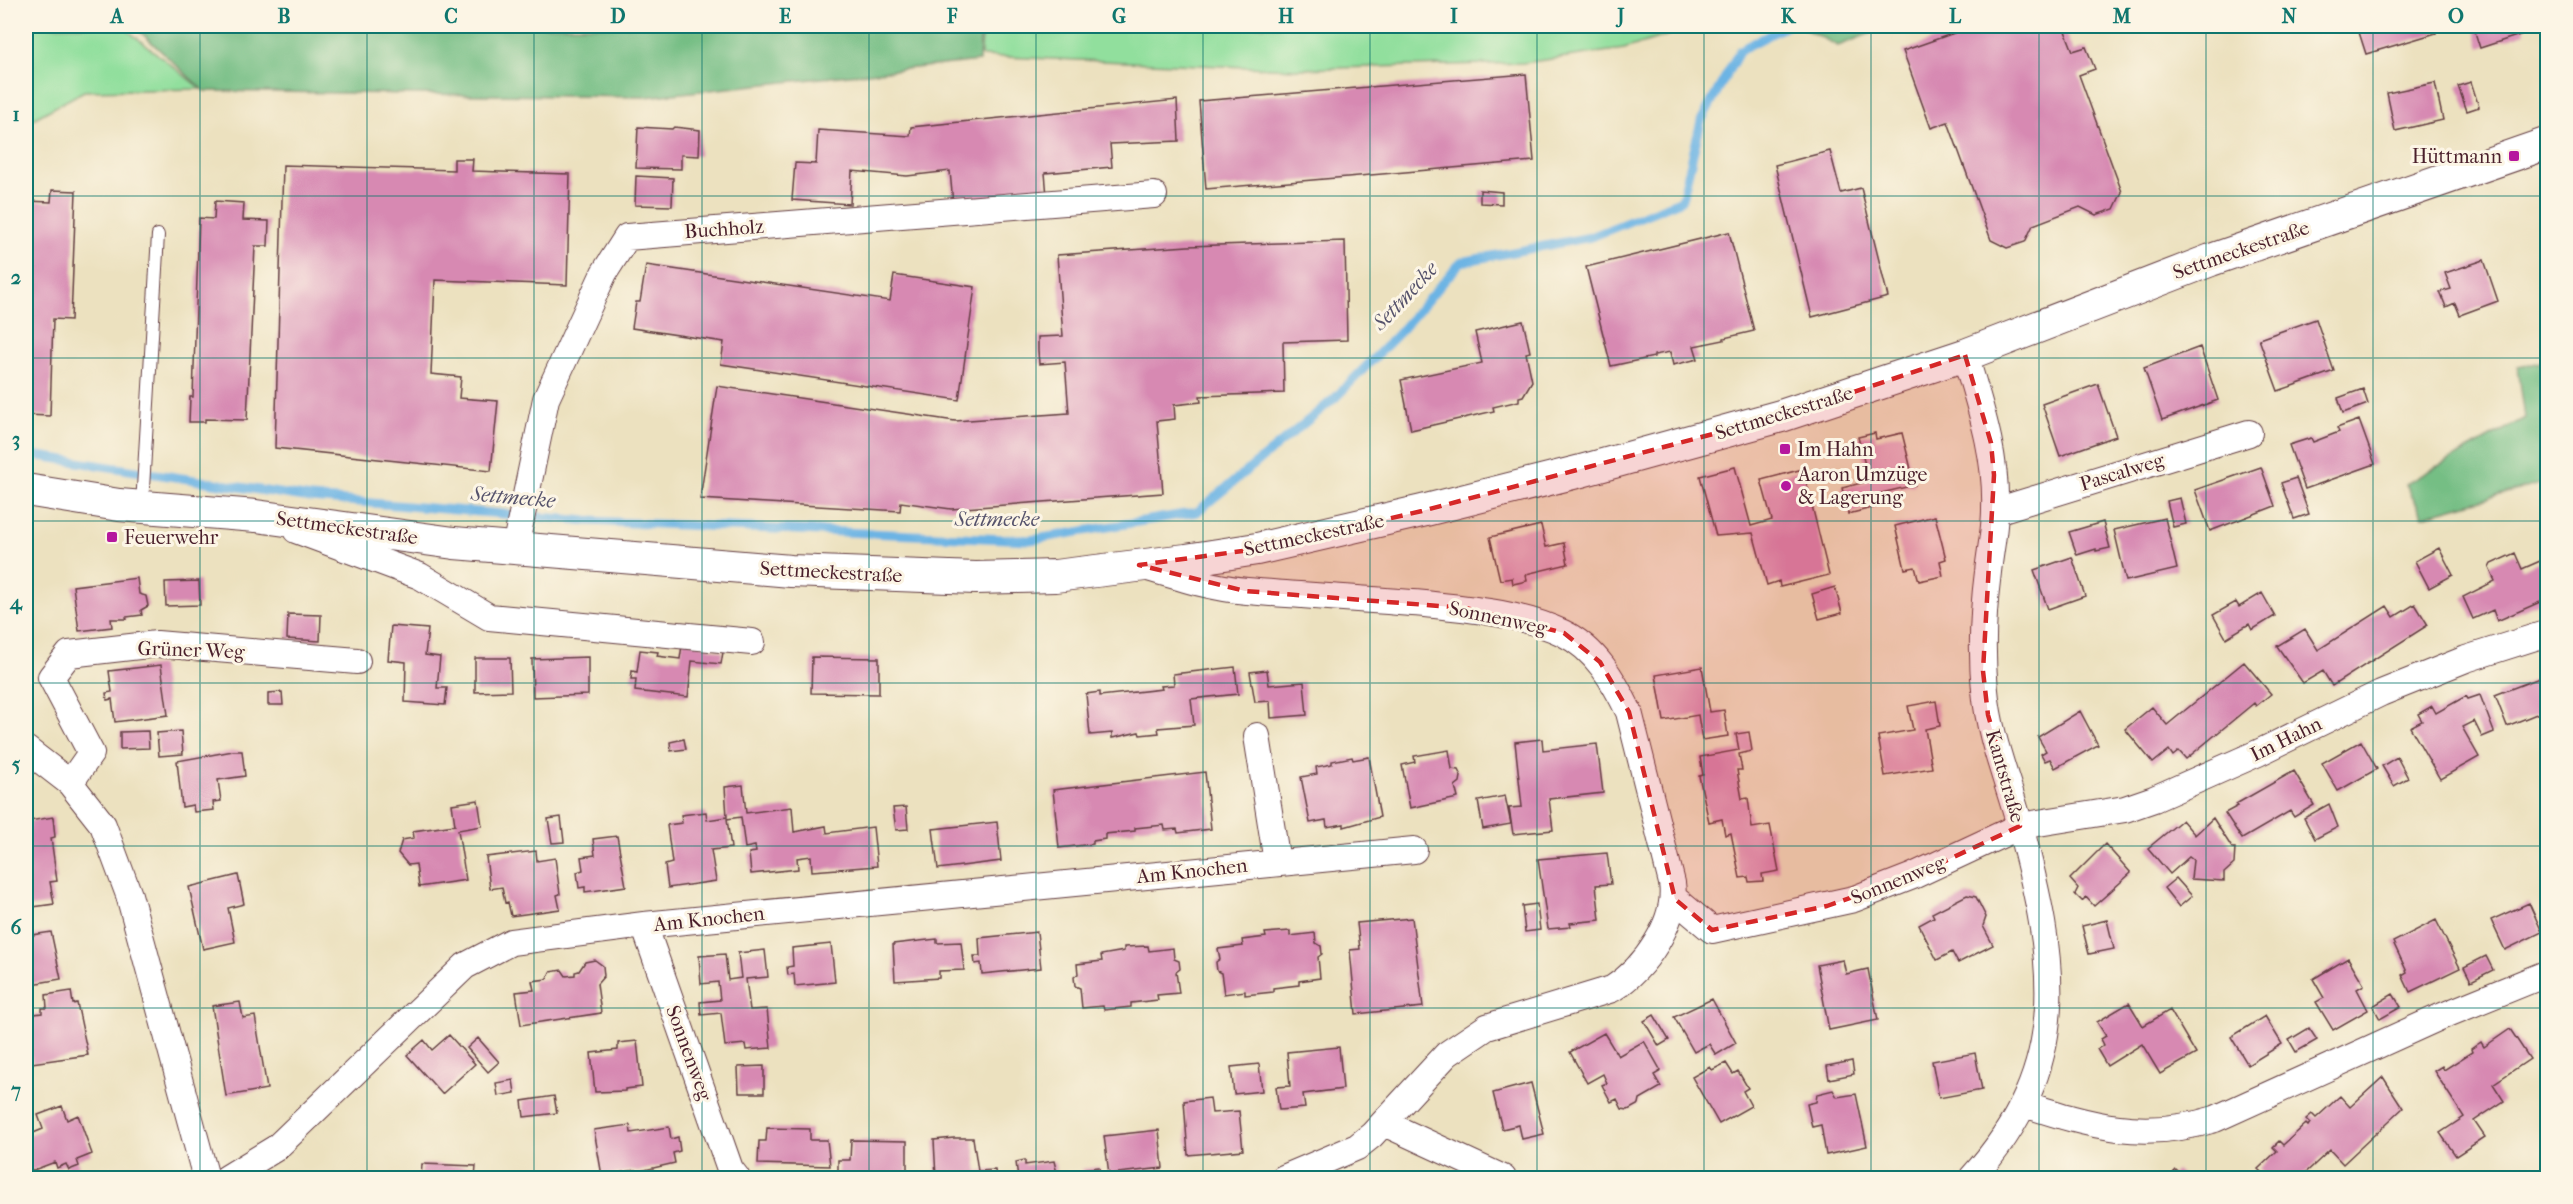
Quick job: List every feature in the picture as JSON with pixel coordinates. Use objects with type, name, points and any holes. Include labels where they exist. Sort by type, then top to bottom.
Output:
[{"type":"street","name":"Settmeckestraße","points":[[26,490],[143,499],[454,543],[517,539],[791,571],[976,578],[1056,576],[1257,549],[1581,471],[1781,416],[1965,355],[2211,260],[2547,143]]},
{"type":"street","name":"Buchholz","points":[[517,539],[546,399],[604,273],[627,237],[1154,195]]},
{"type":"street","name":"Kantstraße","points":[[1965,355],[1991,443],[1995,511],[1987,579],[1983,671],[1988,715],[2020,826],[2047,947],[2050,1001],[2046,1034],[2037,1072],[2024,1104],[2007,1136],[1972,1179]]},
{"type":"street","name":"Pascalweg","points":[[1995,511],[2249,433]]},
{"type":"street","points":[[256,516],[420,576],[489,617],[752,642]]},
{"type":"street","name":"Sonnenweg","points":[[1138,565],[1207,585],[1245,591],[1466,608],[1518,618],[1564,633],[1600,662],[1617,687],[1629,712],[1658,821],[1675,899],[1712,930],[1854,899],[1913,876],[2020,826]]},
{"type":"street","name":"Im Hahn","points":[[2020,826],[2125,809],[2154,800],[2258,753],[2381,693],[2466,659],[2547,633]]},
{"type":"street","name":"Grüner Weg","points":[[70,783],[91,753],[51,677],[69,654],[157,644],[357,661]]},
{"type":"street","name":"Am Knochen","points":[[1257,736],[1277,862]]},
{"type":"street","points":[[26,749],[70,783],[103,825],[129,895],[206,1179]]},
{"type":"street","name":"Am Knochen","points":[[227,1179],[276,1148],[465,966],[511,942],[644,925],[1414,850]]},
{"type":"street","points":[[1284,1179],[1357,1147],[1384,1123],[1447,1054],[1487,1027],[1612,989],[1629,978],[1641,966],[1656,943],[1675,899]]},
{"type":"street","name":"Sonnenweg","points":[[644,925],[726,1158],[736,1179]]},
{"type":"street","points":[[2024,1104],[2087,1124],[2121,1130],[2188,1127],[2215,1119],[2440,1017],[2547,973]]},
{"type":"street","points":[[1384,1123],[1503,1179]]},
{"type":"lane","points":[[143,499],[158,235]]},
{"type":"highlighted area","points":[[1965,355],[1991,443],[1994,475],[1983,671],[1988,715],[2020,826],[1913,876],[1827,906],[1712,930],[1675,899],[1629,712],[1600,662],[1564,633],[1466,608],[1245,591],[1139,565],[1257,549],[1422,511],[1781,416]]},
{"type":"green space","points":[[26,26],[122,26],[201,89],[84,91],[26,123]]},
{"type":"green space","points":[[134,26],[981,26],[979,61],[645,97],[204,91]]},
{"type":"green space","points":[[982,26],[1696,26],[1624,49],[1523,63],[1297,69],[981,56]]},
{"type":"green space","points":[[1799,26],[1889,26],[1838,46]]},
{"type":"green space","points":[[2547,361],[2547,482],[2423,516],[2406,484],[2525,418],[2518,367]]},
{"type":"building","points":[[1974,26],[2063,26],[2073,51],[2086,47],[2095,69],[2079,75],[2122,192],[2114,209],[2096,215],[2080,207],[2033,225],[2025,242],[2007,248],[1991,240],[1948,122],[1931,128],[1903,51]]},
{"type":"building","points":[[2357,26],[2433,26],[2436,33],[2366,54]]},
{"type":"building","points":[[2473,26],[2524,26],[2526,33],[2480,48]]},
{"type":"building","points":[[1526,74],[1534,161],[1206,189],[1199,101]]},
{"type":"building","points":[[2471,82],[2479,107],[2467,111],[2458,86]]},
{"type":"building","points":[[2435,83],[2443,120],[2395,131],[2387,93]]},
{"type":"building","points":[[1177,100],[1179,141],[1110,144],[1112,167],[1045,173],[1047,196],[953,204],[950,171],[907,176],[852,171],[850,204],[792,200],[795,163],[816,164],[818,130],[910,136],[911,127]]},
{"type":"building","points":[[638,127],[700,130],[699,156],[681,155],[681,169],[636,168]]},
{"type":"building","points":[[1830,151],[1841,193],[1861,188],[1888,297],[1812,317],[1775,165]]},
{"type":"building","points":[[454,159],[473,159],[472,171],[570,174],[567,285],[435,280],[431,374],[461,377],[459,398],[498,401],[491,471],[275,448],[283,165],[454,170]]},
{"type":"building","points":[[636,176],[673,178],[672,206],[635,205]]},
{"type":"building","points":[[52,190],[76,191],[71,320],[53,319],[50,416],[26,415],[26,201],[51,202]]},
{"type":"building","points":[[1480,190],[1502,192],[1502,204],[1480,203]]},
{"type":"building","points":[[215,201],[244,203],[243,220],[269,221],[268,246],[255,246],[247,420],[205,419],[205,422],[189,422],[190,397],[193,397],[199,218],[214,219]]},
{"type":"building","points":[[1729,232],[1754,331],[1694,346],[1698,359],[1673,365],[1670,352],[1611,366],[1586,267]]},
{"type":"building","points":[[1345,241],[1347,340],[1283,342],[1284,393],[1200,396],[1201,402],[1174,405],[1175,419],[1157,421],[1163,493],[951,509],[901,502],[900,511],[700,499],[717,386],[955,421],[1069,413],[1065,362],[1039,364],[1038,337],[1063,336],[1057,255],[1188,246]]},
{"type":"building","points":[[2484,260],[2498,301],[2460,315],[2455,303],[2446,307],[2440,292],[2451,289],[2445,273]]},
{"type":"building","points":[[646,265],[890,301],[894,275],[975,287],[959,400],[721,364],[724,342],[632,328],[636,302],[640,302]]},
{"type":"building","points":[[2316,319],[2334,371],[2278,391],[2259,339]]},
{"type":"building","points":[[1523,321],[1530,352],[1526,353],[1532,381],[1523,396],[1519,397],[1519,401],[1493,407],[1494,411],[1411,430],[1401,380],[1482,363],[1475,332]]},
{"type":"building","points":[[2200,347],[2218,400],[2162,420],[2144,368]]},
{"type":"building","points":[[2098,384],[2116,436],[2060,456],[2042,404]]},
{"type":"building","points":[[2363,389],[2368,404],[2343,413],[2338,398]]},
{"type":"building","points":[[2359,420],[2375,464],[2305,489],[2289,445],[2311,438],[2313,442],[2339,432],[2337,428]]},
{"type":"building","points":[[1875,433],[1876,439],[1902,433],[1915,485],[1873,495],[1876,507],[1848,514],[1842,488],[1869,481],[1858,437]]},
{"type":"building","points":[[1735,467],[1751,526],[1772,520],[1761,480],[1803,469],[1829,575],[1780,587],[1779,581],[1767,585],[1753,533],[1716,536],[1700,476]]},
{"type":"building","points":[[2261,467],[2275,506],[2210,531],[2195,490]]},
{"type":"building","points":[[2296,478],[2309,514],[2294,519],[2281,483]]},
{"type":"building","points":[[2180,498],[2186,524],[2173,527],[2167,501]]},
{"type":"building","points":[[1935,516],[1946,559],[1940,561],[1943,576],[1919,581],[1915,567],[1905,569],[1895,526]]},
{"type":"building","points":[[2165,518],[2177,569],[2126,581],[2114,530]]},
{"type":"building","points":[[2103,522],[2110,548],[2096,551],[2096,549],[2077,555],[2069,532]]},
{"type":"building","points":[[1541,525],[1546,547],[1564,543],[1568,564],[1526,574],[1527,581],[1513,584],[1512,578],[1500,580],[1490,537]]},
{"type":"building","points":[[2439,548],[2453,575],[2429,588],[2415,561]]},
{"type":"building","points":[[2515,553],[2522,569],[2547,558],[2547,599],[2497,621],[2493,610],[2473,619],[2463,597],[2495,581],[2489,568],[2491,564]]},
{"type":"building","points":[[2072,557],[2085,596],[2048,609],[2034,570]]},
{"type":"building","points":[[137,578],[139,594],[146,596],[148,606],[141,610],[142,615],[126,617],[127,619],[111,619],[112,627],[79,631],[73,586]]},
{"type":"building","points":[[199,581],[200,605],[166,606],[165,582]]},
{"type":"building","points":[[1835,587],[1842,613],[1819,619],[1812,594]]},
{"type":"building","points":[[2262,593],[2275,616],[2252,630],[2249,624],[2226,638],[2213,615],[2236,602],[2239,607]]},
{"type":"building","points":[[2415,604],[2428,625],[2332,686],[2323,671],[2303,683],[2277,646],[2305,629],[2318,650],[2387,606],[2394,617]]},
{"type":"building","points":[[288,614],[321,615],[320,641],[287,639]]},
{"type":"building","points":[[391,626],[428,629],[425,655],[440,657],[437,688],[447,688],[445,705],[405,702],[406,662],[388,660]]},
{"type":"building","points":[[683,639],[723,652],[721,664],[692,661],[688,697],[635,691],[636,679],[631,679],[632,671],[637,672],[640,650],[658,652],[657,656],[680,659]]},
{"type":"building","points":[[588,657],[588,695],[533,697],[532,659]]},
{"type":"building","points":[[812,657],[879,658],[879,694],[811,693]]},
{"type":"building","points":[[475,658],[510,658],[511,691],[475,692]]},
{"type":"building","points":[[2244,662],[2271,694],[2256,706],[2254,703],[2186,759],[2179,751],[2173,756],[2169,750],[2153,763],[2125,729],[2152,707],[2167,725]]},
{"type":"building","points":[[161,665],[168,715],[115,722],[112,699],[107,700],[106,693],[112,692],[109,671]]},
{"type":"building","points":[[1235,667],[1238,694],[1191,699],[1194,725],[1158,728],[1159,733],[1140,735],[1139,732],[1112,738],[1112,733],[1090,735],[1086,694],[1100,692],[1100,696],[1162,689],[1161,686],[1174,685],[1173,674]]},
{"type":"building","points":[[1702,667],[1710,712],[1724,710],[1728,736],[1702,740],[1698,715],[1664,721],[1656,675]]},
{"type":"building","points":[[1267,670],[1269,685],[1304,682],[1307,715],[1271,718],[1270,701],[1255,702],[1250,672]]},
{"type":"building","points":[[2547,675],[2547,718],[2542,721],[2539,713],[2507,726],[2495,695]]},
{"type":"building","points":[[282,692],[283,705],[268,705],[268,693]]},
{"type":"building","points":[[2480,695],[2494,732],[2482,737],[2474,721],[2462,727],[2479,757],[2440,779],[2410,727],[2422,721],[2418,714],[2432,706],[2436,713],[2466,696],[2468,699]]},
{"type":"building","points":[[1936,701],[1940,726],[1925,729],[1932,768],[1885,776],[1878,736],[1913,730],[1908,706]]},
{"type":"building","points":[[2080,711],[2098,745],[2055,768],[2050,759],[2045,761],[2041,754],[2046,751],[2038,737]]},
{"type":"building","points":[[148,731],[149,748],[120,749],[120,732]]},
{"type":"building","points":[[181,731],[183,754],[159,756],[157,733]]},
{"type":"building","points":[[1749,732],[1752,751],[1739,754],[1742,770],[1737,770],[1742,799],[1748,798],[1752,828],[1770,825],[1779,871],[1762,874],[1763,881],[1749,882],[1748,877],[1740,878],[1731,833],[1725,835],[1722,819],[1709,822],[1699,776],[1703,775],[1700,757],[1739,750],[1736,734]]},
{"type":"building","points":[[684,739],[686,749],[671,751],[670,742]]},
{"type":"building","points":[[1542,739],[1543,750],[1597,744],[1603,793],[1549,799],[1553,830],[1513,834],[1509,808],[1522,807],[1515,742]]},
{"type":"building","points":[[2361,741],[2377,769],[2338,791],[2322,763]]},
{"type":"building","points":[[1449,750],[1452,769],[1458,770],[1461,776],[1460,782],[1455,786],[1458,798],[1410,808],[1402,765],[1415,762],[1414,756]]},
{"type":"building","points":[[242,751],[245,776],[218,780],[221,801],[213,802],[214,810],[194,812],[193,805],[182,807],[177,761]]},
{"type":"building","points":[[1352,757],[1353,760],[1369,757],[1380,817],[1344,827],[1344,824],[1327,827],[1326,820],[1310,823],[1301,777],[1317,774],[1316,767]]},
{"type":"building","points":[[2397,757],[2408,778],[2394,786],[2382,766]]},
{"type":"building","points":[[2294,771],[2314,805],[2294,817],[2290,811],[2242,839],[2225,813],[2238,806],[2236,804]]},
{"type":"building","points":[[1205,772],[1211,829],[1178,833],[1177,829],[1165,830],[1164,825],[1135,828],[1135,831],[1105,834],[1105,839],[1093,841],[1093,844],[1059,848],[1053,790]]},
{"type":"building","points":[[743,785],[746,813],[792,807],[794,832],[826,826],[827,833],[873,827],[877,866],[812,871],[811,856],[797,858],[798,869],[751,874],[749,853],[756,852],[755,846],[745,848],[741,817],[727,819],[731,848],[711,850],[716,881],[668,888],[665,865],[672,863],[667,825],[682,823],[681,815],[706,812],[707,820],[727,817],[725,787]]},
{"type":"building","points":[[1505,796],[1511,824],[1483,829],[1478,801]]},
{"type":"building","points":[[478,800],[482,826],[458,830],[466,880],[419,887],[416,864],[408,865],[398,853],[402,840],[414,838],[413,831],[455,825],[452,804]]},
{"type":"building","points":[[2329,804],[2338,827],[2315,839],[2304,818]]},
{"type":"building","points":[[906,807],[908,829],[896,830],[893,808]]},
{"type":"building","points":[[53,817],[55,837],[51,838],[57,881],[50,882],[54,904],[26,908],[26,827],[30,826],[29,821]]},
{"type":"building","points":[[561,817],[564,842],[552,843],[548,819]]},
{"type":"building","points":[[2213,818],[2232,848],[2235,848],[2234,864],[2224,873],[2224,881],[2191,879],[2193,860],[2189,857],[2170,874],[2148,848],[2182,820],[2195,835]]},
{"type":"building","points":[[997,822],[1001,861],[938,869],[933,829]]},
{"type":"building","points":[[617,836],[626,886],[585,892],[585,887],[579,888],[577,872],[583,870],[581,857],[595,855],[593,839]]},
{"type":"building","points":[[2105,844],[2131,873],[2094,906],[2086,897],[2082,901],[2075,894],[2078,888],[2070,879]]},
{"type":"building","points":[[536,851],[537,861],[555,858],[560,909],[511,916],[508,902],[505,903],[502,887],[490,889],[486,857]]},
{"type":"building","points":[[1607,853],[1611,884],[1596,885],[1600,920],[1570,923],[1571,927],[1548,929],[1538,859]]},
{"type":"building","points":[[238,875],[244,904],[228,908],[235,942],[203,949],[189,887]]},
{"type":"building","points":[[2176,878],[2192,896],[2179,907],[2164,888]]},
{"type":"building","points":[[1967,895],[1976,897],[1986,917],[1983,926],[1993,945],[1958,963],[1952,952],[1937,960],[1919,925],[1934,917],[1932,913]]},
{"type":"building","points":[[2529,903],[2542,932],[2505,950],[2491,920]]},
{"type":"building","points":[[1537,904],[1540,930],[1525,932],[1522,906]]},
{"type":"building","points":[[1412,918],[1423,1007],[1356,1014],[1350,950],[1360,949],[1357,923]]},
{"type":"building","points":[[2107,920],[2114,949],[2089,954],[2082,926]]},
{"type":"building","points":[[2436,920],[2460,968],[2410,992],[2402,975],[2407,972],[2393,942]]},
{"type":"building","points":[[1290,931],[1290,936],[1315,933],[1316,943],[1321,946],[1322,954],[1318,957],[1320,978],[1299,981],[1299,985],[1273,988],[1273,992],[1245,995],[1245,991],[1224,994],[1221,973],[1217,971],[1216,962],[1220,959],[1218,949],[1243,946],[1242,940],[1266,937],[1265,933]]},
{"type":"building","points":[[51,932],[61,979],[26,985],[26,936]]},
{"type":"building","points":[[1037,932],[1041,968],[982,974],[981,963],[975,964],[974,956],[980,956],[979,938]]},
{"type":"building","points":[[937,939],[937,943],[961,942],[964,970],[939,971],[939,978],[895,981],[893,944]]},
{"type":"building","points":[[831,944],[835,982],[795,986],[794,974],[788,975],[787,967],[793,966],[792,948]]},
{"type":"building","points":[[1148,946],[1149,951],[1173,948],[1174,959],[1179,961],[1180,969],[1176,972],[1179,993],[1157,995],[1158,1000],[1131,1003],[1131,1007],[1104,1010],[1103,1006],[1082,1008],[1080,988],[1075,986],[1074,977],[1078,974],[1077,964],[1102,961],[1101,955],[1124,951],[1124,947]]},
{"type":"building","points":[[765,950],[768,977],[746,979],[750,1010],[767,1009],[771,1048],[746,1050],[745,1044],[725,1046],[721,1013],[701,1015],[700,1002],[720,1000],[718,982],[701,984],[699,956],[725,954],[728,980],[741,978],[738,953]]},
{"type":"building","points":[[2486,956],[2493,970],[2471,981],[2464,967]]},
{"type":"building","points":[[2348,958],[2364,985],[2357,989],[2368,1010],[2333,1030],[2316,1002],[2324,998],[2313,979]]},
{"type":"building","points":[[595,960],[603,966],[604,976],[597,984],[601,1013],[521,1025],[516,992],[534,990],[532,981],[547,979],[550,972],[562,970],[566,976],[575,975],[575,972],[579,971],[585,962]]},
{"type":"building","points":[[1843,960],[1846,974],[1868,969],[1878,1020],[1829,1030],[1817,965]]},
{"type":"building","points":[[71,991],[73,1004],[77,1003],[88,1055],[32,1063],[26,1015],[42,1013],[42,1008],[47,1008],[46,995]]},
{"type":"building","points":[[2393,994],[2401,1007],[2380,1019],[2373,1006]]},
{"type":"building","points":[[1712,999],[1736,1043],[1716,1055],[1709,1044],[1694,1052],[1674,1017]]},
{"type":"building","points":[[240,1002],[243,1018],[255,1016],[267,1089],[226,1096],[212,1006]]},
{"type":"building","points":[[2129,1003],[2143,1026],[2170,1010],[2196,1054],[2160,1074],[2142,1044],[2107,1066],[2097,1049],[2104,1045],[2101,1039],[2106,1036],[2097,1022]]},
{"type":"building","points":[[1654,1015],[1669,1040],[1659,1046],[1644,1021]]},
{"type":"building","points":[[2265,1016],[2282,1044],[2248,1065],[2231,1037]]},
{"type":"building","points":[[2309,1028],[2317,1040],[2296,1052],[2289,1040]]},
{"type":"building","points":[[2510,1029],[2530,1059],[2493,1084],[2504,1101],[2474,1121],[2485,1137],[2456,1156],[2440,1133],[2464,1117],[2434,1071],[2442,1066],[2444,1070],[2472,1052],[2471,1049],[2481,1042],[2484,1047]]},
{"type":"building","points":[[1604,1033],[1618,1056],[1644,1041],[1661,1071],[1654,1075],[1661,1087],[1640,1099],[1639,1104],[1628,1110],[1622,1109],[1617,1099],[1611,1102],[1602,1085],[1607,1083],[1603,1074],[1587,1083],[1570,1052]]},
{"type":"building","points":[[449,1035],[475,1064],[442,1094],[407,1055],[424,1040],[432,1050]]},
{"type":"building","points":[[478,1038],[499,1062],[488,1072],[467,1048]]},
{"type":"building","points":[[637,1041],[642,1087],[625,1089],[625,1091],[595,1092],[591,1053],[618,1050],[618,1043]]},
{"type":"building","points":[[1339,1047],[1343,1089],[1303,1094],[1305,1108],[1279,1110],[1276,1087],[1290,1086],[1287,1052]]},
{"type":"building","points":[[1975,1053],[1982,1090],[1939,1098],[1932,1061]]},
{"type":"building","points":[[1852,1061],[1854,1074],[1829,1079],[1827,1066]]},
{"type":"building","points":[[1726,1063],[1733,1074],[1738,1071],[1748,1088],[1743,1091],[1751,1106],[1719,1124],[1692,1077],[1710,1067],[1712,1070]]},
{"type":"building","points":[[1259,1064],[1262,1091],[1234,1094],[1231,1067]]},
{"type":"building","points":[[764,1066],[764,1093],[739,1093],[738,1067]]},
{"type":"building","points":[[2383,1077],[2403,1108],[2343,1164],[2330,1150],[2300,1178],[2267,1178],[2258,1169],[2277,1151],[2273,1147],[2279,1141],[2283,1145],[2306,1124],[2308,1126],[2310,1123],[2306,1119],[2312,1114],[2316,1118],[2340,1096],[2350,1107]]},
{"type":"building","points":[[513,1080],[515,1093],[498,1096],[496,1083]]},
{"type":"building","points":[[1531,1083],[1544,1134],[1522,1139],[1519,1125],[1502,1129],[1493,1093]]},
{"type":"building","points":[[1833,1090],[1837,1097],[1856,1094],[1867,1146],[1826,1155],[1821,1125],[1812,1127],[1807,1104],[1816,1102],[1817,1094]]},
{"type":"building","points":[[554,1096],[557,1113],[524,1117],[522,1101]]},
{"type":"building","points":[[1210,1098],[1212,1113],[1239,1111],[1243,1150],[1188,1155],[1184,1101]]},
{"type":"building","points":[[62,1106],[67,1120],[78,1115],[92,1154],[77,1160],[79,1166],[69,1170],[66,1164],[57,1168],[55,1162],[26,1173],[26,1136],[43,1129],[38,1115]]},
{"type":"building","points":[[630,1125],[631,1133],[669,1127],[671,1139],[678,1137],[680,1151],[673,1153],[675,1163],[636,1172],[636,1170],[602,1176],[594,1130]]},
{"type":"building","points":[[767,1128],[810,1129],[810,1140],[827,1140],[830,1166],[758,1164],[759,1141],[766,1141]]},
{"type":"building","points":[[1159,1130],[1163,1168],[1109,1174],[1104,1136]]},
{"type":"building","points":[[973,1138],[978,1171],[995,1170],[996,1178],[936,1178],[934,1140]]},
{"type":"building","points":[[851,1140],[907,1141],[907,1178],[838,1178],[838,1160],[850,1160]]},
{"type":"building","points":[[1025,1160],[1025,1165],[1054,1161],[1058,1177],[1018,1178],[1016,1162]]},
{"type":"building","points":[[422,1164],[476,1166],[475,1178],[421,1178]]},
{"type":"building","points":[[1099,1167],[1100,1178],[1069,1178],[1068,1176],[1082,1174],[1082,1169]]},
{"type":"building","points":[[2176,1170],[2185,1178],[2168,1178]]},
{"type":"waterway","name":"Settmecke","points":[[26,454],[311,498],[588,521],[1030,540],[1197,512],[1335,398],[1396,336],[1461,262],[1591,237],[1682,200],[1701,121],[1740,50],[1786,26]]},
{"type":"place","name":"Hüttmann","points":[[2514,156]]},
{"type":"place","name":"Im Hahn","points":[[1785,449]]},
{"type":"place","name":"Aaron Umzüge & Lagerung","points":[[1786,486]]},
{"type":"place","name":"Feuerwehr","points":[[112,537]]}]
